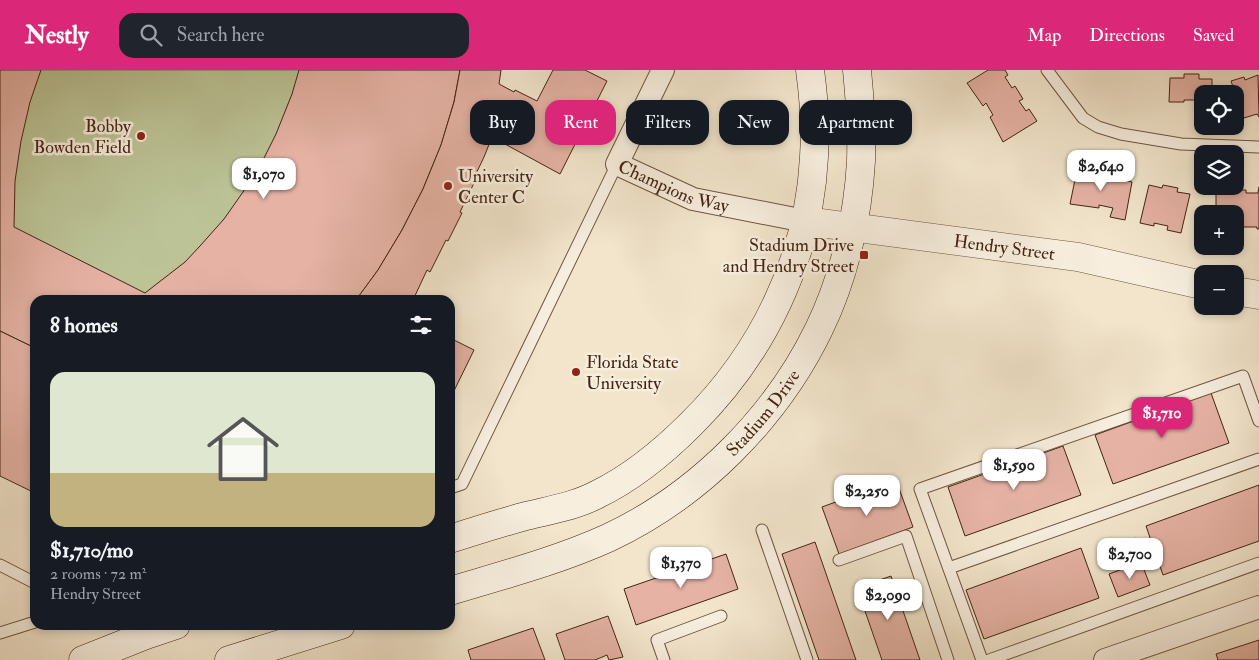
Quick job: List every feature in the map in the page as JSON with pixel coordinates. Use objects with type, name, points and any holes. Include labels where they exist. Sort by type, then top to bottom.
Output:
[{"type":"main road","points":[[455,537],[502,522],[567,506],[597,495],[623,480],[652,460],[702,414],[743,363],[761,334],[789,277],[805,221],[814,158],[814,111],[810,70]]},
{"type":"main road","name":"Stadium Drive","points":[[455,589],[543,562],[608,537],[638,521],[668,503],[723,459],[767,410],[786,385],[819,328],[832,298],[852,227],[861,161],[857,70]]},
{"type":"main road","name":"Hendry Street","points":[[805,221],[1078,258],[1194,282]]},
{"type":"main road","points":[[1244,293],[1259,295]]},
{"type":"main road","points":[[83,660],[161,630]]},
{"type":"main road","points":[[229,660],[326,630]]},
{"type":"street","name":"Champions Way","points":[[663,70],[617,164],[692,199],[805,221]]},
{"type":"street","points":[[1107,660],[1134,655],[1259,606]]},
{"type":"lane","points":[[1047,70],[1083,118],[1098,127],[1120,134],[1180,144],[1259,147]]},
{"type":"lane","points":[[455,486],[462,484],[617,164]]},
{"type":"lane","points":[[982,660],[920,489],[1243,376],[1259,421]]},
{"type":"lane","points":[[949,568],[1259,459]]},
{"type":"lane","points":[[762,530],[807,660]]},
{"type":"lane","points":[[840,560],[906,536],[948,660]]},
{"type":"lane","points":[[989,660],[1259,564]]},
{"type":"lane","points":[[0,565],[30,580]]},
{"type":"lane","points":[[664,660],[657,640],[721,616]]},
{"type":"lane","points":[[0,633],[30,624]]},
{"type":"green space","points":[[0,70],[460,70],[358,295],[30,295],[30,304],[0,331]]},
{"type":"water","points":[[1136,538],[1142,553],[1110,565],[1104,550]]},
{"type":"building","points":[[0,70],[41,70],[30,102],[21,141],[15,181],[14,227],[145,293],[185,262],[224,219],[243,192],[261,164],[276,134],[292,94],[299,70],[460,70],[454,102],[441,145],[423,189],[402,230],[378,270],[360,295],[30,295],[30,346],[0,331]]},
{"type":"building","name":"University Center C","points":[[460,70],[501,70],[499,84],[535,100],[470,100],[470,145],[489,145],[460,212],[462,213],[448,241],[446,240],[430,272],[427,270],[415,295],[360,295],[378,270],[402,230],[423,189],[441,145],[454,102]]},
{"type":"building","name":"University Center C","points":[[553,70],[585,70],[607,81],[597,100],[545,100],[545,145],[575,145],[560,174],[507,145],[535,145],[535,100],[537,101]]},
{"type":"building","points":[[988,70],[1005,70],[1008,75],[1005,77],[1012,88],[1015,86],[1023,99],[1019,101],[1026,111],[1029,109],[1037,121],[1003,142],[990,117],[993,115],[986,103],[983,106],[967,83]]},
{"type":"building","points":[[1184,74],[1199,74],[1199,79],[1212,79],[1212,85],[1194,85],[1194,100],[1169,102],[1170,78],[1184,78]]},
{"type":"building","points":[[1258,75],[1259,117],[1257,114],[1244,118],[1244,85],[1232,85],[1231,81],[1244,77],[1245,80]]},
{"type":"building","points":[[1078,165],[1093,169],[1093,173],[1106,176],[1107,173],[1120,176],[1119,179],[1132,182],[1125,220],[1110,217],[1113,208],[1099,205],[1099,208],[1070,204]]},
{"type":"building","points":[[1149,185],[1162,188],[1163,185],[1178,188],[1177,192],[1190,194],[1181,233],[1167,230],[1168,226],[1140,223]]},
{"type":"building","points":[[1259,187],[1259,229],[1257,227],[1244,227],[1244,205],[1216,205],[1216,195],[1244,195],[1244,190],[1246,190],[1246,193],[1258,193]]},
{"type":"building","points":[[0,331],[30,346],[30,491],[0,476]]},
{"type":"building","points":[[455,340],[474,350],[455,389]]},
{"type":"building","points":[[1211,393],[1229,443],[1113,484],[1095,435]]},
{"type":"building","points":[[1063,446],[1081,495],[965,536],[948,487]]},
{"type":"building","points":[[896,480],[913,527],[839,554],[822,507]]},
{"type":"building","points":[[1259,485],[1259,541],[1163,575],[1146,526]]},
{"type":"building","points":[[815,542],[856,660],[819,660],[782,554]]},
{"type":"building","points":[[1081,548],[1099,598],[984,639],[966,590]]},
{"type":"building","points":[[726,554],[738,589],[636,625],[624,589]]},
{"type":"building","points":[[1141,562],[1150,585],[1118,597],[1109,574]]},
{"type":"building","points":[[891,576],[920,660],[882,660],[857,588]]},
{"type":"building","points":[[608,616],[623,657],[609,660],[607,655],[595,660],[565,660],[556,634]]},
{"type":"building","points":[[533,628],[545,660],[471,660],[468,650]]},
{"type":"building","points":[[1259,640],[1259,660],[1218,660],[1216,654]]},
{"type":"place","name":"Bobby Bowden Field","points":[[141,136]]},
{"type":"place","name":"University Center C","points":[[448,186]]},
{"type":"place","name":"Stadium Drive and Hendry Street","points":[[864,255]]},
{"type":"place","name":"Florida State University","points":[[576,372]]}]
